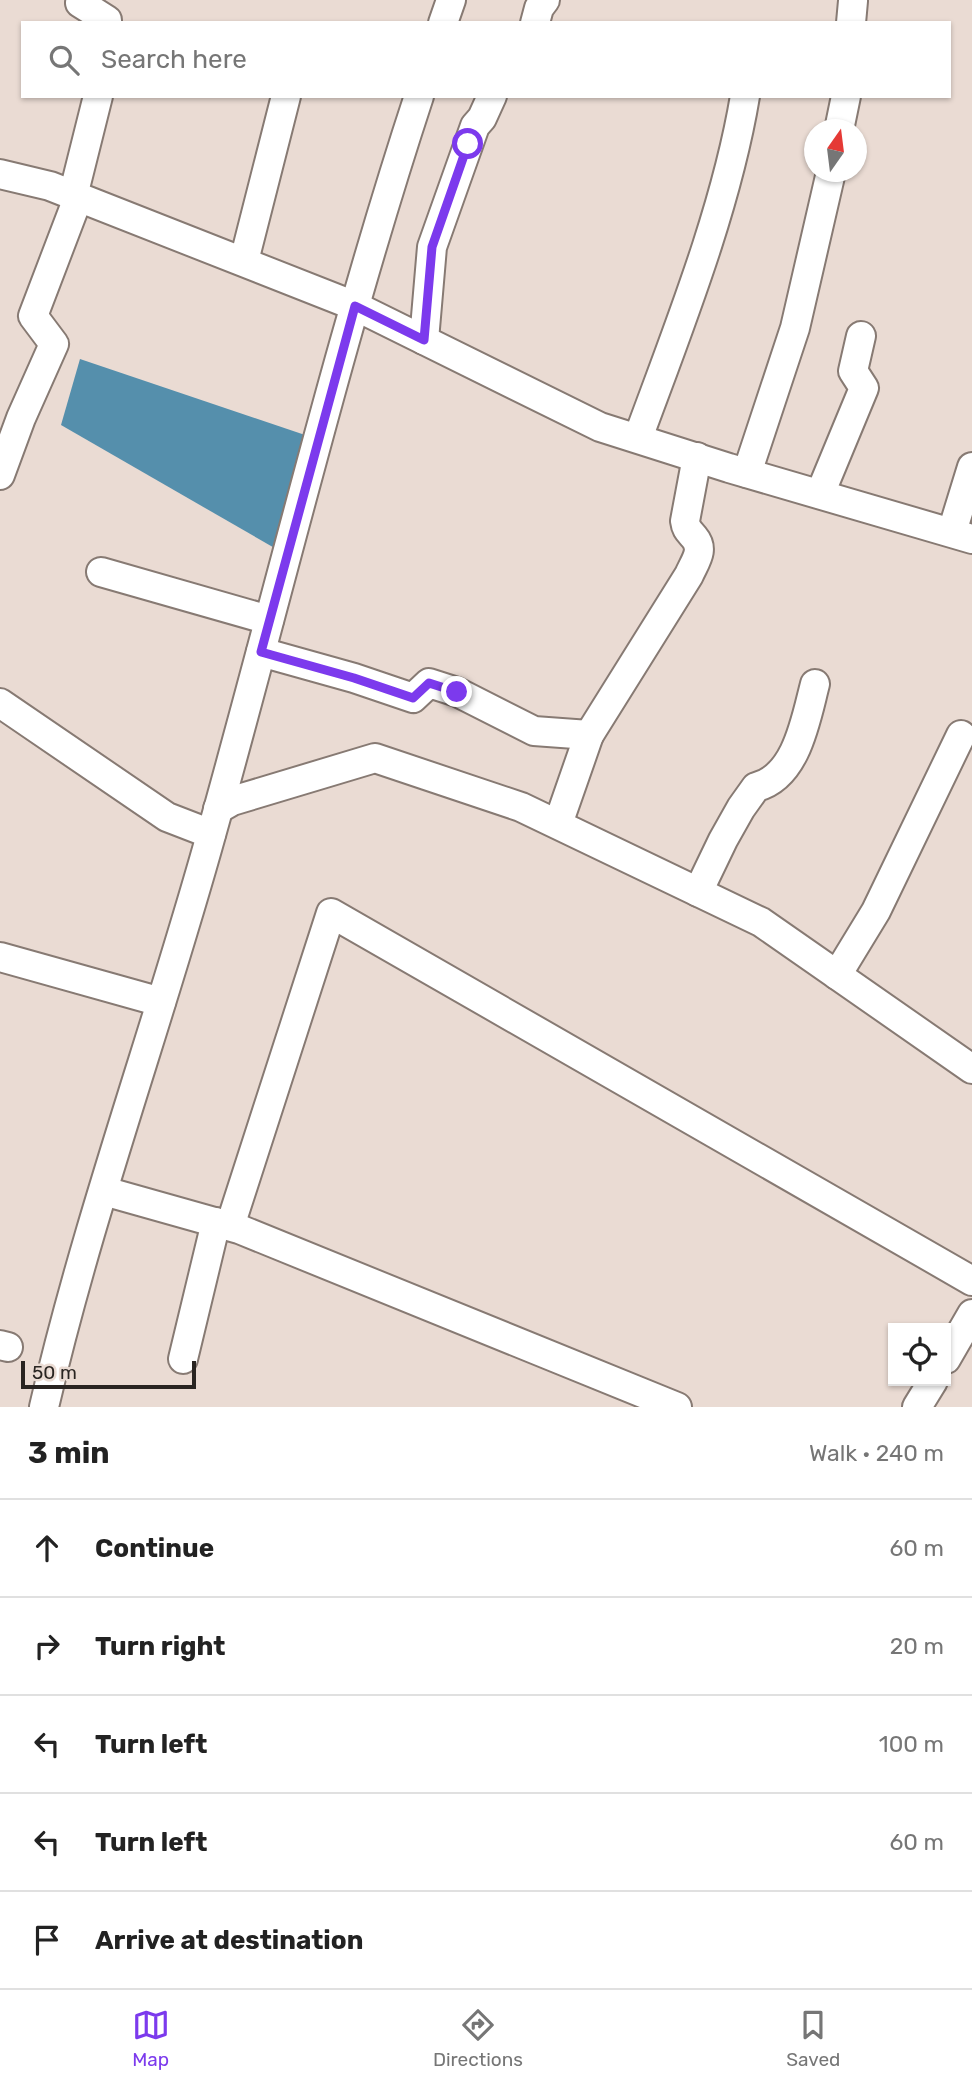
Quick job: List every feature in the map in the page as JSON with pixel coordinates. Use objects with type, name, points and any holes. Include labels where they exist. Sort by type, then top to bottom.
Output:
[{"type":"street","points":[[444,21],[451,0]]},
{"type":"street","points":[[536,21],[539,8],[545,0]]},
{"type":"street","points":[[74,1],[107,21]]},
{"type":"street","points":[[851,21],[853,1]]},
{"type":"street","points":[[0,475],[10,416],[54,344],[33,316],[75,197],[98,98]]},
{"type":"street","points":[[244,261],[285,98]]},
{"type":"street","points":[[44,1407],[104,1191],[215,822],[412,98]]},
{"type":"street","points":[[424,340],[432,247],[475,126],[491,98]]},
{"type":"street","points":[[638,438],[701,263],[739,132],[745,98]]},
{"type":"street","points":[[841,119],[846,98]]},
{"type":"street","points":[[0,174],[50,186],[355,306],[600,427],[747,473],[962,536],[972,467]]},
{"type":"street","points":[[747,473],[795,328],[829,182]]},
{"type":"street","points":[[820,494],[864,388],[853,371],[861,336]]},
{"type":"street","points":[[558,824],[589,735],[689,575],[700,552],[700,545],[686,529],[685,521],[697,457]]},
{"type":"street","points":[[101,572],[269,620]]},
{"type":"street","points":[[261,652],[413,698],[429,683],[457,692],[534,731],[589,735]]},
{"type":"street","points":[[698,892],[741,808],[757,787],[766,785],[777,776],[797,749],[815,684]]},
{"type":"street","points":[[0,703],[166,817],[215,822]]},
{"type":"street","points":[[837,975],[876,911],[961,735]]},
{"type":"street","points":[[215,822],[232,801],[375,758],[521,807],[761,922],[972,1069]]},
{"type":"street","points":[[183,1359],[223,1224],[331,913],[972,1281]]},
{"type":"street","points":[[0,957],[161,1002]]},
{"type":"street","points":[[104,1191],[223,1224],[677,1407]]},
{"type":"street","points":[[951,1351],[972,1315]]},
{"type":"street","points":[[917,1407],[930,1386]]},
{"type":"water","points":[[80,359],[308,436],[278,550],[61,425]]},
{"type":"route","points":[[457,692],[429,683],[413,698],[261,652],[355,306],[424,340],[432,247],[468,144]]}]
